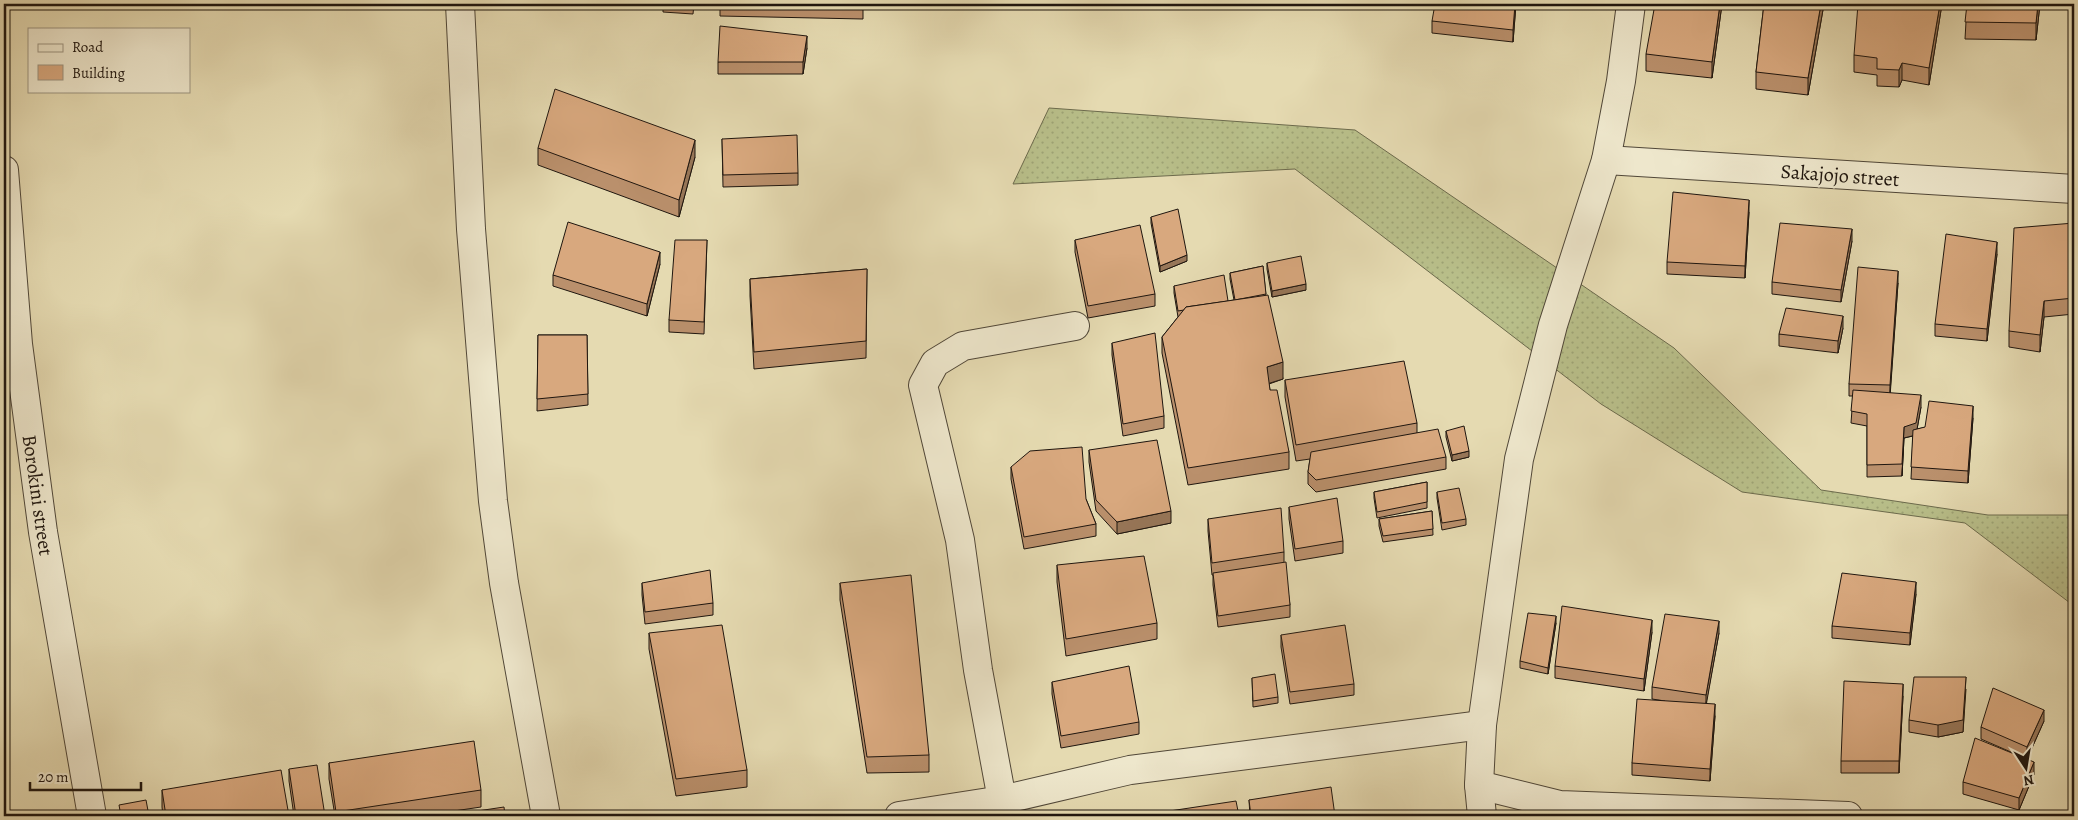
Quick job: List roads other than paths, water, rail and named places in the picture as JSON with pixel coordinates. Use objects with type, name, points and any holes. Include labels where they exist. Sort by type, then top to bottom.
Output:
[{"type":"street","points":[[460,4],[470,229],[493,501],[506,592],[546,816]]},
{"type":"street","points":[[1482,816],[1479,785],[1482,725],[1519,459],[1553,325],[1606,160],[1621,81],[1631,4]]},
{"type":"street","name":"Sakajojo street","points":[[1606,160],[2074,189]]},
{"type":"street","name":"Borokini street","points":[[4,170],[18,344],[42,532],[92,816]]},
{"type":"street","points":[[1003,808],[978,670],[960,540],[923,385],[935,364],[963,346],[1075,326]]},
{"type":"street","points":[[899,816],[1003,808],[1130,770],[1482,725]]},
{"type":"street","points":[[1479,785],[1560,804],[1848,816]]}]
